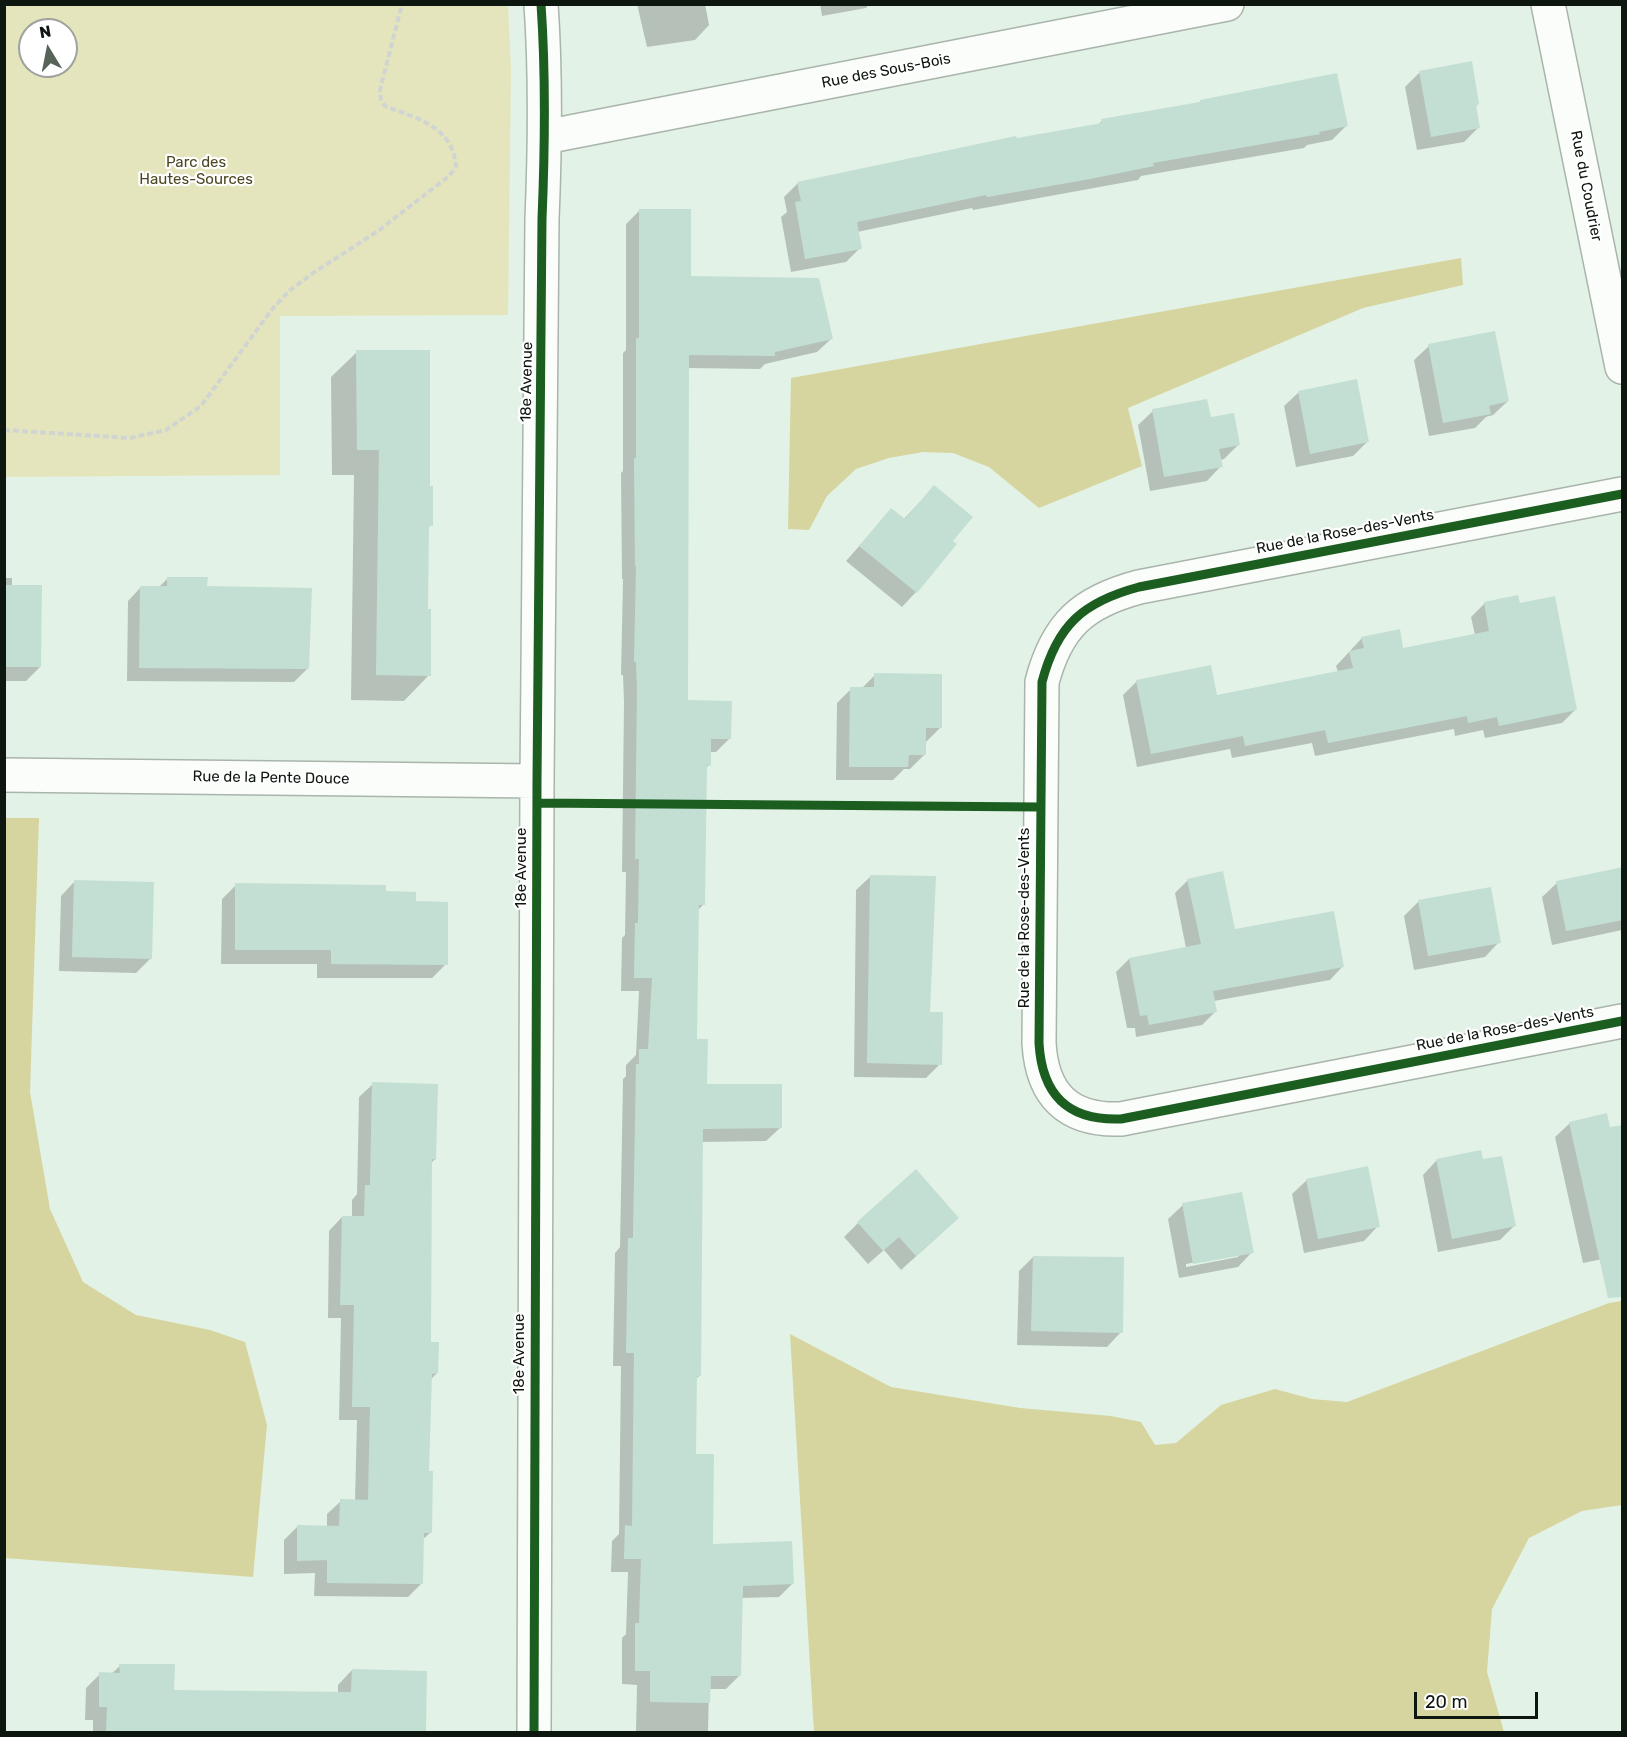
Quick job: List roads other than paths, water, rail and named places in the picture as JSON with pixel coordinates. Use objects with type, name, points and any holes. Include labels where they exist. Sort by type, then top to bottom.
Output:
[{"type":"street","name":"18e Avenue","points":[[534,1732],[537,781],[542,219],[545,137],[541,4]]},
{"type":"street","name":"Rue des Sous-Bois","points":[[545,137],[1227,4]]},
{"type":"street","name":"Rue du Coudrier","points":[[1548,4],[1623,367]]},
{"type":"street","name":"Rue de la Rose-des-Vents","points":[[1623,494],[1139,587],[1115,593],[1094,603],[1074,619],[1059,637],[1048,659],[1042,682],[1040,1064],[1048,1084],[1061,1101],[1078,1113],[1099,1120],[1121,1119],[1623,1021]]},
{"type":"street","name":"Rue de la Pente Douce","points":[[4,775],[537,781]]},
{"type":"park label","name":"Parc des Hautes-Sources","points":[[196,172]]}]
